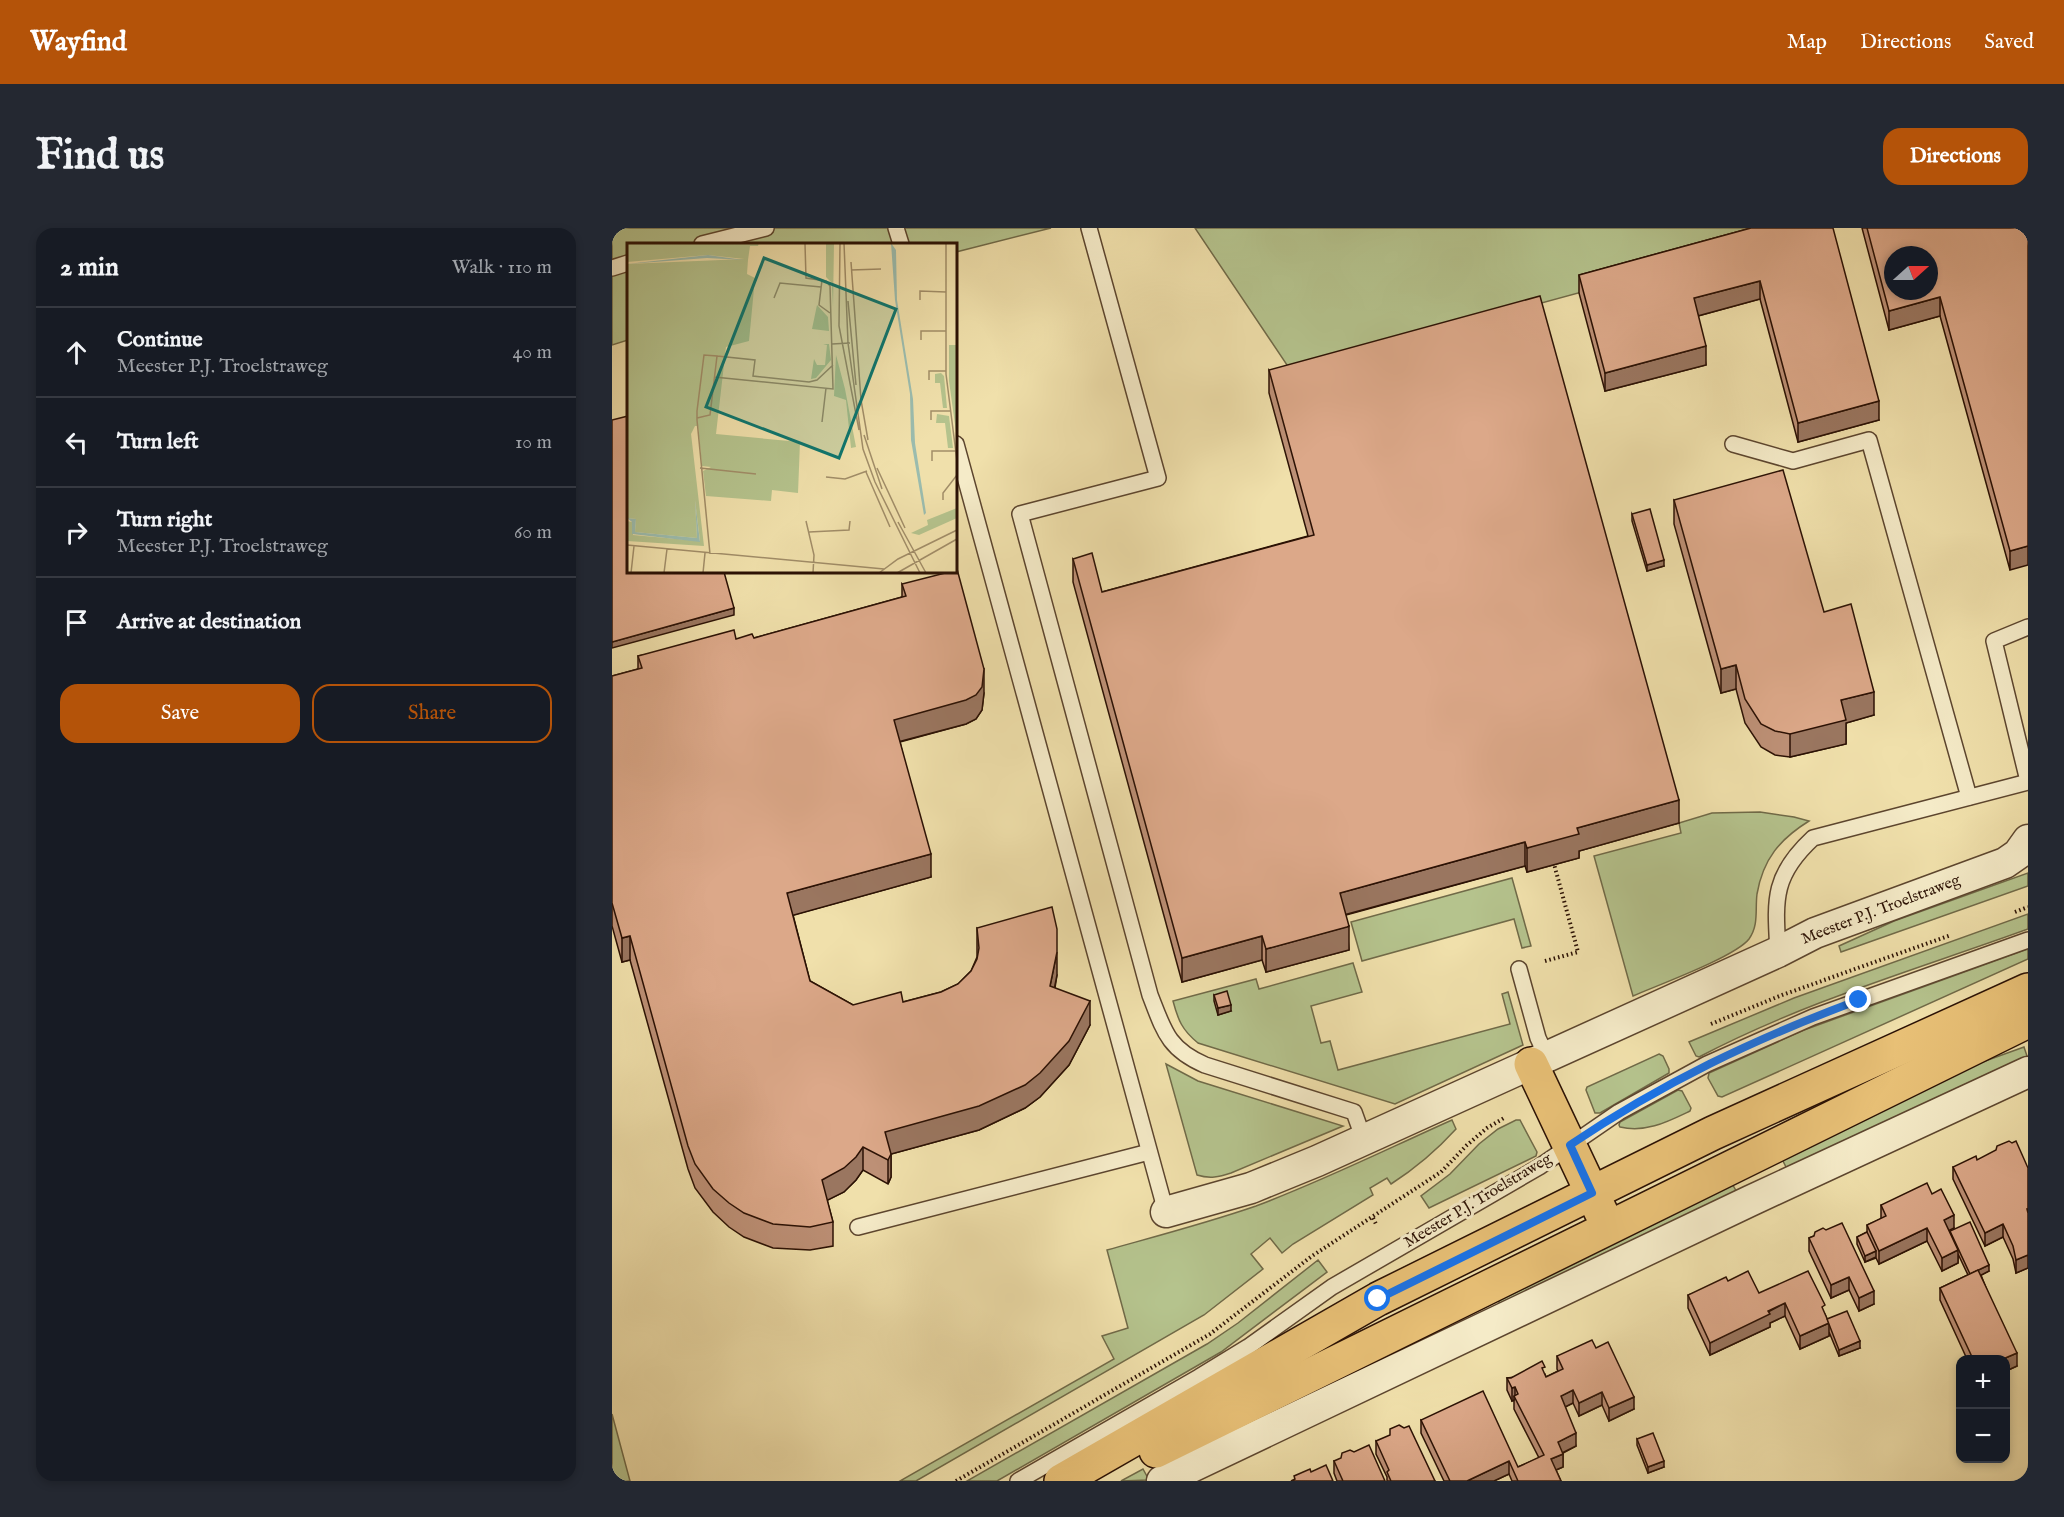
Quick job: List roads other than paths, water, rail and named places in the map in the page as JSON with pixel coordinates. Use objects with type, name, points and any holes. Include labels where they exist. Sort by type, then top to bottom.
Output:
[{"type":"main road","points":[[1062,1481],[1359,1310],[1713,1133],[2028,990]]},
{"type":"main road","points":[[1102,1481],[1157,1472],[1608,1227],[2028,1021]]},
{"type":"main road","points":[[1539,1060],[1570,1145],[1608,1227]]},
{"type":"street","name":"Meester P.J. Troelstraweg","points":[[1166,1212],[1251,1188],[1364,1140],[1778,952],[1815,933],[2005,863],[2018,854],[2028,840]]},
{"type":"street","points":[[1157,1472],[2028,1072]]},
{"type":"lane","points":[[706,243],[766,228]]},
{"type":"lane","points":[[896,228],[901,243]]},
{"type":"lane","points":[[1089,228],[1158,478],[1020,514],[1150,995],[1174,1047],[1188,1057],[1205,1065],[1354,1112],[1364,1140]]},
{"type":"lane","points":[[612,268],[627,263]]},
{"type":"lane","points":[[1733,444],[1793,461],[1869,440],[1969,797]]},
{"type":"lane","points":[[957,448],[1166,1212]]},
{"type":"lane","points":[[1778,952],[1776,914],[1780,880],[1794,856],[1813,838],[2028,782],[1994,640],[2028,627]]},
{"type":"lane","name":"Meester P.J. Troelstraweg","points":[[1018,1481],[1248,1347],[1332,1287],[1539,1167],[1619,1112],[1731,1052],[1813,1017],[2028,940]]},
{"type":"lane","points":[[1519,969],[1538,1038],[1539,1060]]},
{"type":"lane","points":[[858,1227],[1149,1152]]}]
